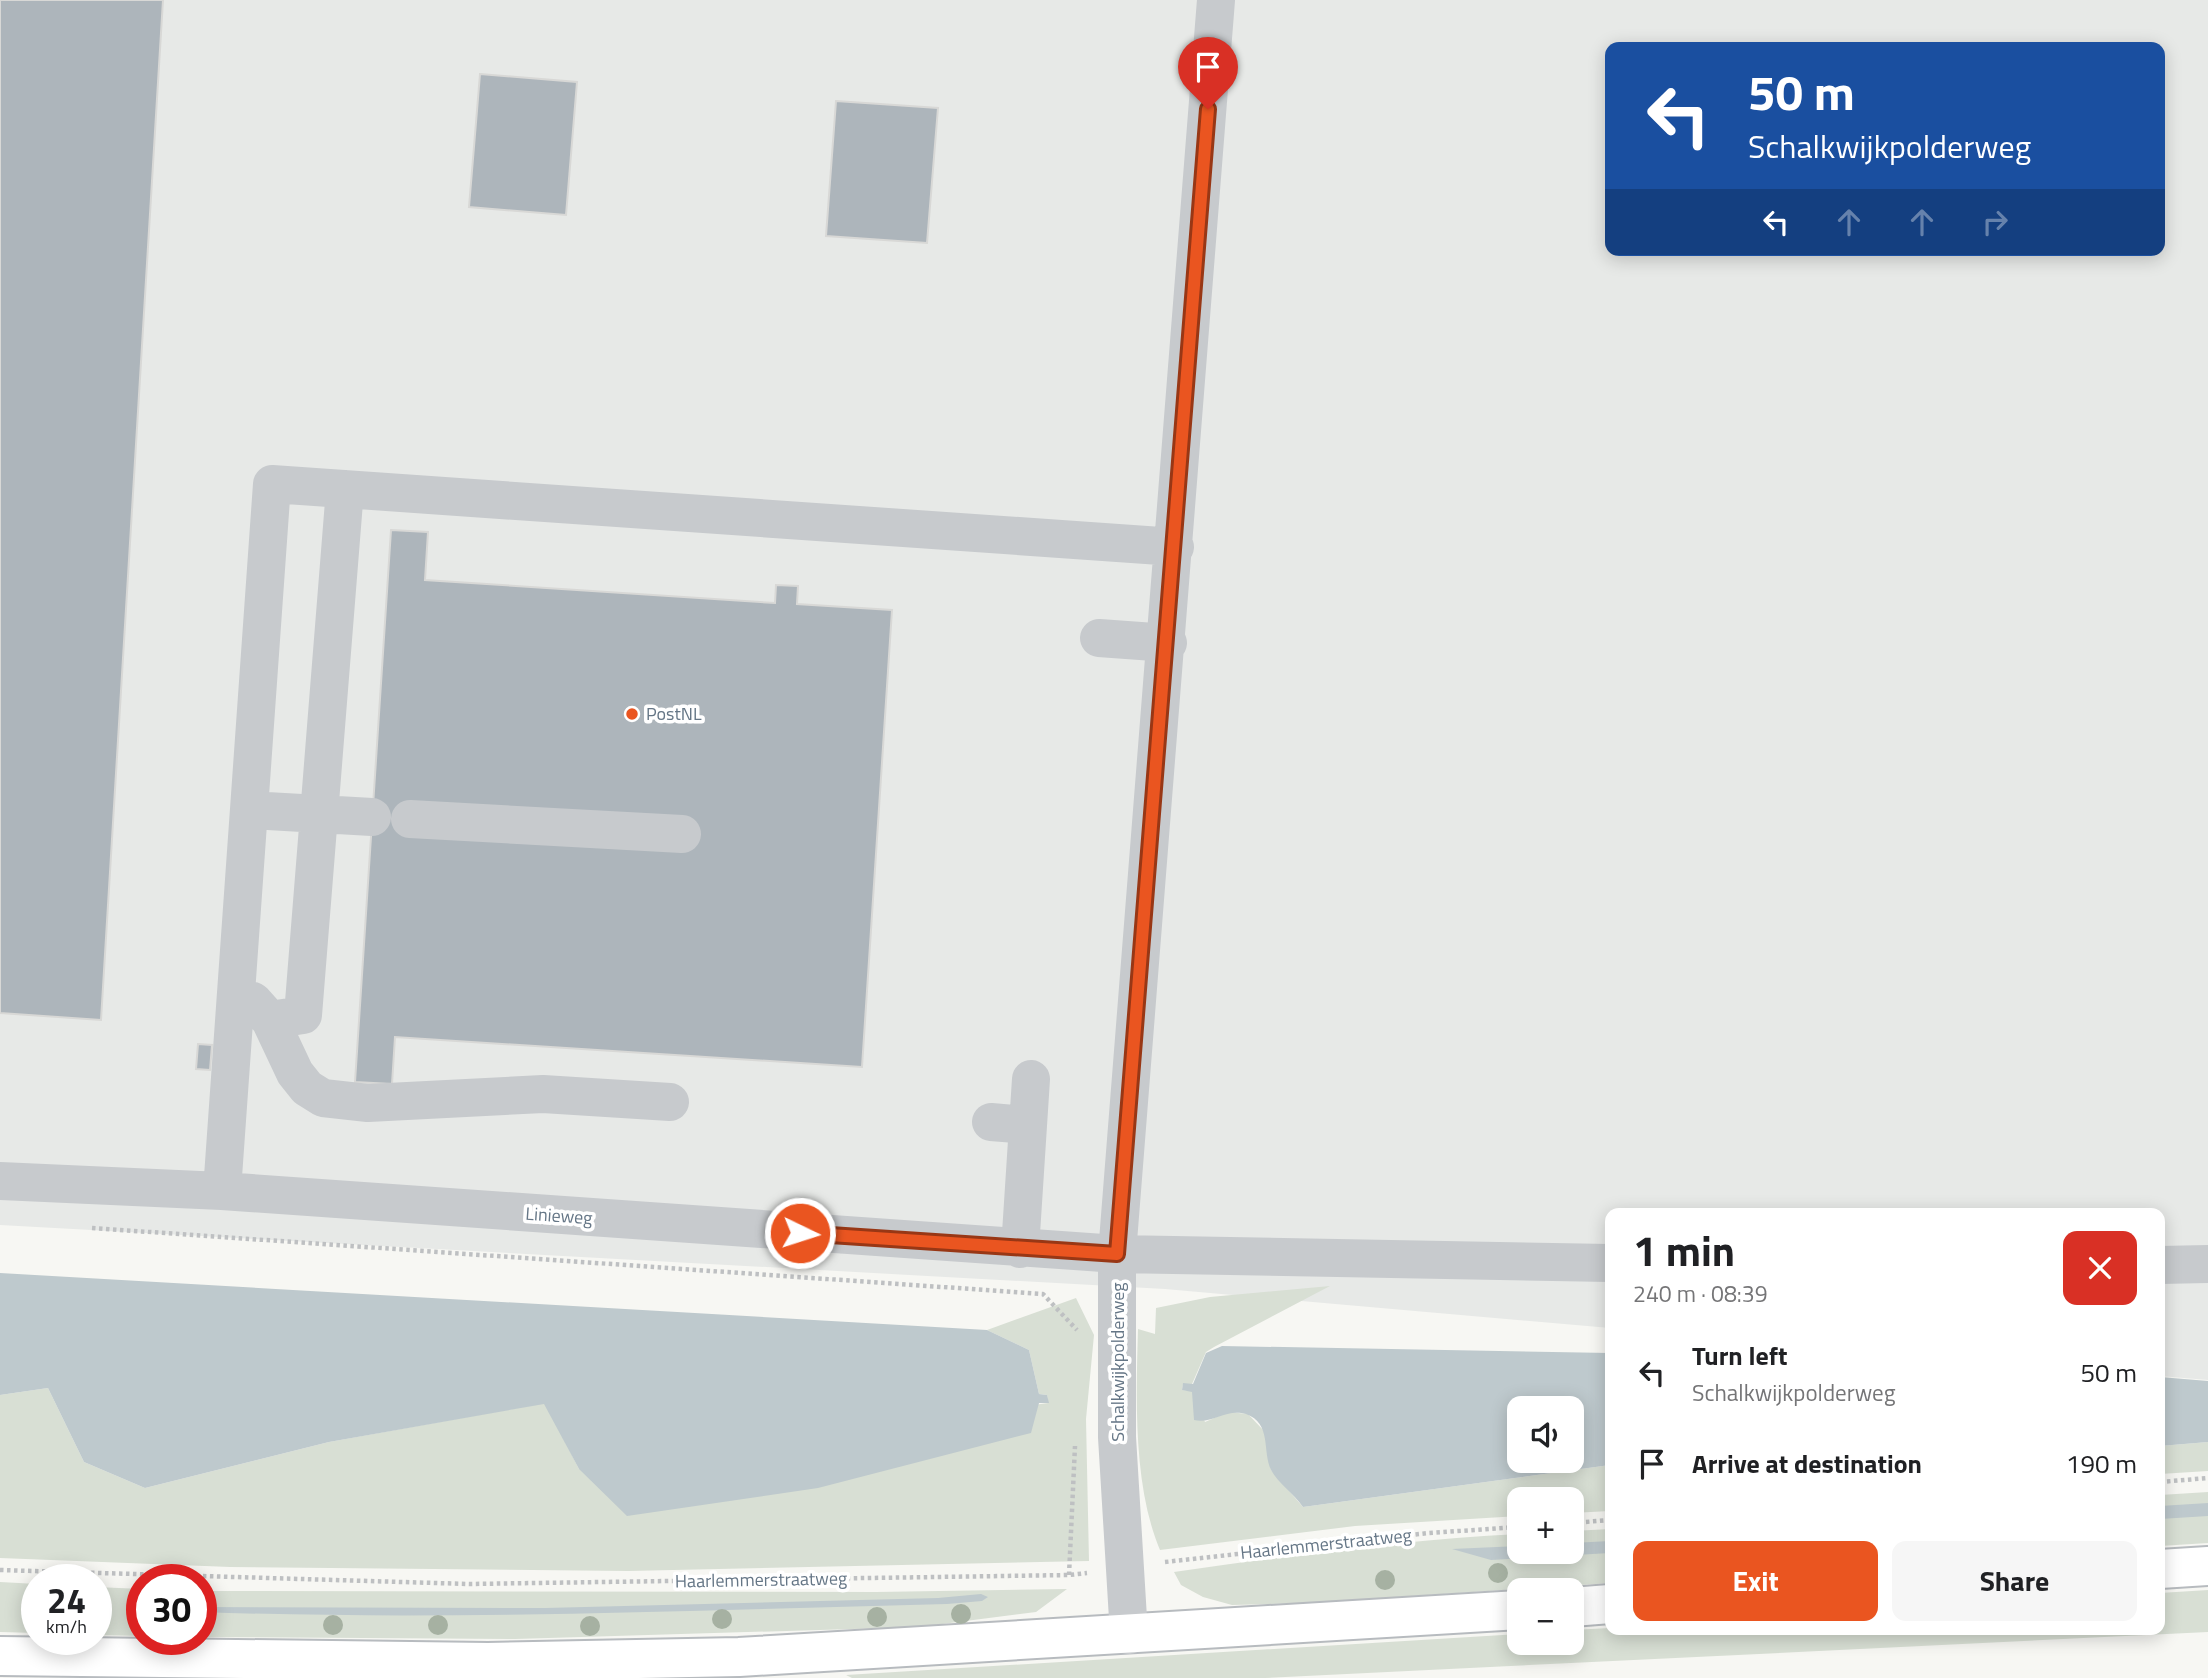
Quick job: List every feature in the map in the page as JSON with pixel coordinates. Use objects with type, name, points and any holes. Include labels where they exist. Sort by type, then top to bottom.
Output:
[{"type":"main road","points":[[2165,1569],[2208,1566]]},
{"type":"main road","points":[[1584,1606],[1605,1604]]},
{"type":"main road","points":[[0,1656],[488,1662],[683,1658],[1129,1635],[1507,1611]]},
{"type":"street","name":"Schalkwijkpolderweg","points":[[1129,1635],[1117,1437],[1117,1254],[1168,643],[1216,0]]},
{"type":"street","points":[[222,1191],[272,484],[1175,547]]},
{"type":"street","points":[[270,1020],[303,1015],[345,489]]},
{"type":"street","points":[[1099,638],[1168,643]]},
{"type":"street","points":[[249,810],[372,817]]},
{"type":"street","points":[[410,819],[682,834]]},
{"type":"street","points":[[236,990],[257,1004],[270,1020],[295,1073],[307,1088],[324,1098],[368,1103],[542,1094],[670,1102]]},
{"type":"street","points":[[1020,1249],[1009,1123],[1031,1079]]},
{"type":"street","name":"Linieweg","points":[[0,1181],[222,1191],[1117,1254],[1605,1263]]},
{"type":"street","points":[[2165,1265],[2208,1264]]},
{"type":"path","points":[[83,1228],[1043,1294],[1079,1332]]},
{"type":"path","points":[[1069,1575],[1075,1440]]},
{"type":"path","points":[[2165,1482],[2208,1478]]},
{"type":"path","points":[[1584,1522],[1605,1520]]},
{"type":"path","name":"Haarlemmerstraatweg","points":[[0,1570],[469,1584],[1069,1575],[1124,1566],[1429,1533],[1507,1528]]},
{"type":"shaded area","points":[[0,0],[2208,0],[2208,1380],[2165,1376],[2165,1208],[1605,1208],[1605,1328],[1165,1289],[0,1225]]},
{"type":"shaded area","points":[[0,1273],[987,1330],[1029,1350],[1039,1394],[1047,1395],[1049,1403],[1039,1403],[1031,1433],[818,1488],[627,1516],[579,1469],[544,1404],[329,1442],[145,1488],[84,1462],[48,1388],[0,1395]]},
{"type":"shaded area","points":[[1330,1286],[1206,1352],[1192,1384],[1183,1384],[1182,1390],[1192,1391],[1205,1422],[1228,1412],[1248,1414],[1265,1432],[1271,1470],[1303,1507],[1552,1473],[1584,1473],[1584,1469],[1605,1466],[1605,1511],[1584,1512],[1584,1487],[1507,1487],[1507,1517],[1355,1526],[1160,1550],[1145,1498],[1137,1412],[1138,1329],[1155,1334],[1156,1308],[1210,1297]]},
{"type":"shaded area","points":[[1076,1298],[1094,1335],[1086,1419],[1089,1561],[628,1571],[230,1567],[217,1566],[217,1564],[0,1558],[0,1395],[48,1388],[84,1462],[145,1488],[329,1442],[545,1403],[579,1469],[1048,1403],[1047,1395],[1039,1394],[1029,1350],[987,1330]]},
{"type":"shaded area","points":[[1222,1346],[1605,1353],[1605,1466],[1584,1469],[1584,1396],[1507,1396],[1507,1473],[1552,1473],[1303,1507],[1271,1470],[1260,1424],[1254,1418],[1239,1413],[1194,1420],[1192,1392],[1182,1390],[1183,1383],[1193,1384],[1206,1353]]},
{"type":"shaded area","points":[[2165,1377],[2208,1381],[2208,1442],[2165,1446]]},
{"type":"shaded area","points":[[2208,1442],[2208,1471],[2165,1474],[2165,1446]]},
{"type":"shaded area","points":[[2208,1492],[2208,1543],[2165,1546],[2165,1495]]},
{"type":"shaded area","points":[[2208,1503],[2208,1516],[2165,1519],[2165,1506]]},
{"type":"shaded area","points":[[1605,1529],[1605,1583],[1584,1585],[1584,1578],[1507,1578],[1507,1590],[1307,1603],[1232,1605],[1203,1597],[1181,1585],[1174,1572],[1346,1549],[1507,1535],[1507,1564],[1584,1564],[1584,1530]]},
{"type":"shaded area","points":[[1605,1541],[1605,1553],[1584,1555],[1584,1542]]},
{"type":"shaded area","points":[[1507,1547],[1507,1559],[1491,1560],[1452,1549]]},
{"type":"shaded area","points":[[0,1582],[21,1583],[21,1633],[0,1632]]},
{"type":"shaded area","points":[[112,1588],[126,1588],[126,1636],[112,1635]]},
{"type":"shaded area","points":[[1067,1589],[1036,1612],[919,1627],[515,1639],[217,1637],[217,1591],[876,1592]]},
{"type":"shaded area","points":[[2208,1590],[2208,1632],[2165,1634],[2165,1593]]},
{"type":"shaded area","points":[[981,1594],[988,1597],[982,1601],[947,1604],[668,1612],[481,1615],[217,1612],[217,1607],[545,1608],[938,1598]]},
{"type":"shaded area","points":[[1605,1628],[1605,1635],[2146,1635],[1265,1678],[852,1678],[846,1675],[1507,1635],[1507,1655],[1584,1655],[1584,1629]]},
{"type":"building","points":[[0,0],[163,0],[101,1020],[0,1013]]},
{"type":"building","points":[[480,74],[577,82],[566,215],[469,207]]},
{"type":"building","points":[[836,101],[938,108],[927,243],[826,236]]},
{"type":"building","name":"PostNL","points":[[391,530],[428,532],[425,580],[775,603],[776,585],[798,586],[797,604],[892,610],[862,1067],[395,1037],[392,1084],[355,1082]]},
{"type":"building","points":[[198,1044],[212,1045],[210,1070],[196,1069]]},
{"type":"place","name":"PostNL","points":[[632,714]]},
{"type":"route","points":[[800,1233],[1117,1254],[1170,619],[1208,109]]}]
